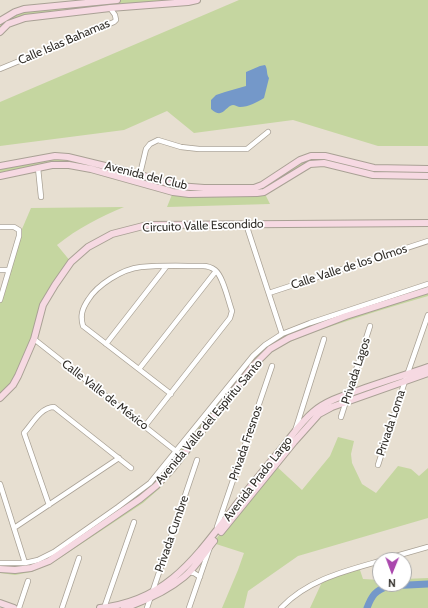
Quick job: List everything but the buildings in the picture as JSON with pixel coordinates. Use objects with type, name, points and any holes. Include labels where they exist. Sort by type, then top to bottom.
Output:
[{"type":"street","points":[[0,21],[10,14],[24,10],[116,0]]},
{"type":"street","points":[[0,32],[8,24],[25,18],[197,0]]},
{"type":"street","name":"Calle Islas Bahamas","points":[[0,69],[114,22],[116,20],[115,15],[110,8]]},
{"type":"street","points":[[140,174],[146,149],[150,144],[158,140],[181,147],[199,149],[247,149],[268,132]]},
{"type":"street","name":"Avenida del Club","points":[[0,166],[55,156],[75,158],[140,174],[178,186],[191,188],[247,190],[257,194],[264,192],[310,164],[324,163],[373,175],[428,176]]},
{"type":"street","name":"Avenida del Club","points":[[0,176],[38,168],[69,165],[91,169],[173,192],[189,194],[247,190],[262,186],[300,160],[311,156],[325,156],[374,168],[428,169]]},
{"type":"street","points":[[38,168],[42,197]]},
{"type":"street","name":"Circuito Valle Escondido","points":[[0,398],[13,385],[34,339],[43,305],[54,284],[71,262],[88,247],[112,234],[147,225],[428,223]]},
{"type":"street","points":[[246,224],[282,334]]},
{"type":"street","points":[[0,227],[14,227],[18,230],[19,236],[0,300]]},
{"type":"street","name":"Calle Valle de los Olmos","points":[[269,293],[428,241]]},
{"type":"street","points":[[145,426],[171,394],[232,315],[232,311],[220,277],[216,270],[210,267],[140,267],[123,273],[105,283],[93,292],[83,308],[81,319],[83,326],[171,394]]},
{"type":"street","points":[[106,344],[166,267]]},
{"type":"street","points":[[0,270],[8,270]]},
{"type":"street","points":[[139,369],[216,270]]},
{"type":"street","points":[[0,563],[26,563],[38,560],[54,552],[139,493],[150,483],[177,452],[253,356],[265,345],[282,334],[310,323],[428,284]]},
{"type":"street","name":"Avenida Valle del Espíritu Santo","points":[[0,569],[15,570],[31,568],[49,561],[156,486],[172,469],[253,366],[270,350],[289,338],[346,316],[428,290]]},
{"type":"street","name":"Privada Loma","points":[[378,465],[407,374],[428,315]]},
{"type":"street","name":"Privada Lagos","points":[[341,417],[370,326]]},
{"type":"street","name":"Calle Valle de México","points":[[34,339],[177,452]]},
{"type":"street","points":[[294,442],[294,434],[324,339]]},
{"type":"street","name":"Privada Fresnos","points":[[189,608],[272,366]]},
{"type":"street","name":"Avenida Prado Largo","points":[[124,608],[152,594],[182,571],[215,534],[232,510],[312,413],[321,406],[349,394],[428,367]]},
{"type":"street","name":"Avenida Prado Largo","points":[[100,608],[165,590],[189,572],[294,442],[319,414],[332,407],[428,373]]},
{"type":"street","points":[[49,505],[24,433],[42,411],[48,407],[54,407],[131,468]]},
{"type":"street","points":[[14,528],[119,458]]},
{"type":"street","name":"Privada Cumbre","points":[[147,608],[197,460]]},
{"type":"street","points":[[0,484],[26,563]]},
{"type":"street","points":[[224,507],[228,510],[232,510]]},
{"type":"street","points":[[104,608],[134,522]]},
{"type":"street","points":[[410,552],[428,547]]},
{"type":"street","points":[[62,608],[79,558]]},
{"type":"street","points":[[281,608],[306,587],[372,563]]},
{"type":"street","points":[[189,572],[194,572],[200,577]]},
{"type":"street","points":[[19,608],[28,581]]},
{"type":"street","points":[[0,603],[14,608]]},
{"type":"green space","points":[[116,0],[197,0],[15,21],[0,32],[0,20],[15,12]]},
{"type":"green space","points":[[239,0],[428,0],[428,146],[378,146],[293,120],[194,133],[167,111],[124,130],[0,146],[0,102]]},
{"type":"green space","points":[[55,156],[178,186],[254,188],[311,156],[374,168],[428,169],[428,176],[373,175],[324,163],[310,164],[264,192],[270,204],[167,207],[173,192],[69,165],[0,175],[0,166]]},
{"type":"green space","points":[[124,207],[89,223],[57,245],[71,262],[43,305],[18,376],[0,398],[0,300],[19,236],[31,208]]},
{"type":"green space","points":[[428,284],[428,296],[323,329],[274,350],[268,355],[175,471],[159,489],[143,503],[51,564],[31,572],[15,575],[0,573],[0,563],[25,563],[54,552],[150,483],[253,356],[282,334]]},
{"type":"green space","points":[[338,437],[354,441],[351,454],[352,463],[362,484],[376,493],[398,466],[411,469],[419,476],[428,468],[428,518],[298,556],[248,591],[244,608],[222,608],[244,553],[213,543],[274,464],[302,490],[330,456]]},
{"type":"green space","points":[[359,567],[363,579],[372,580],[372,592],[412,592],[412,579],[428,578],[428,608],[310,608],[323,580]]},
{"type":"water","points":[[265,65],[269,78],[264,98],[256,103],[246,106],[230,106],[221,113],[215,112],[211,109],[211,100],[216,95],[246,86],[246,72]]},
{"type":"waterway","points":[[367,608],[374,594],[388,586],[428,584]]}]
